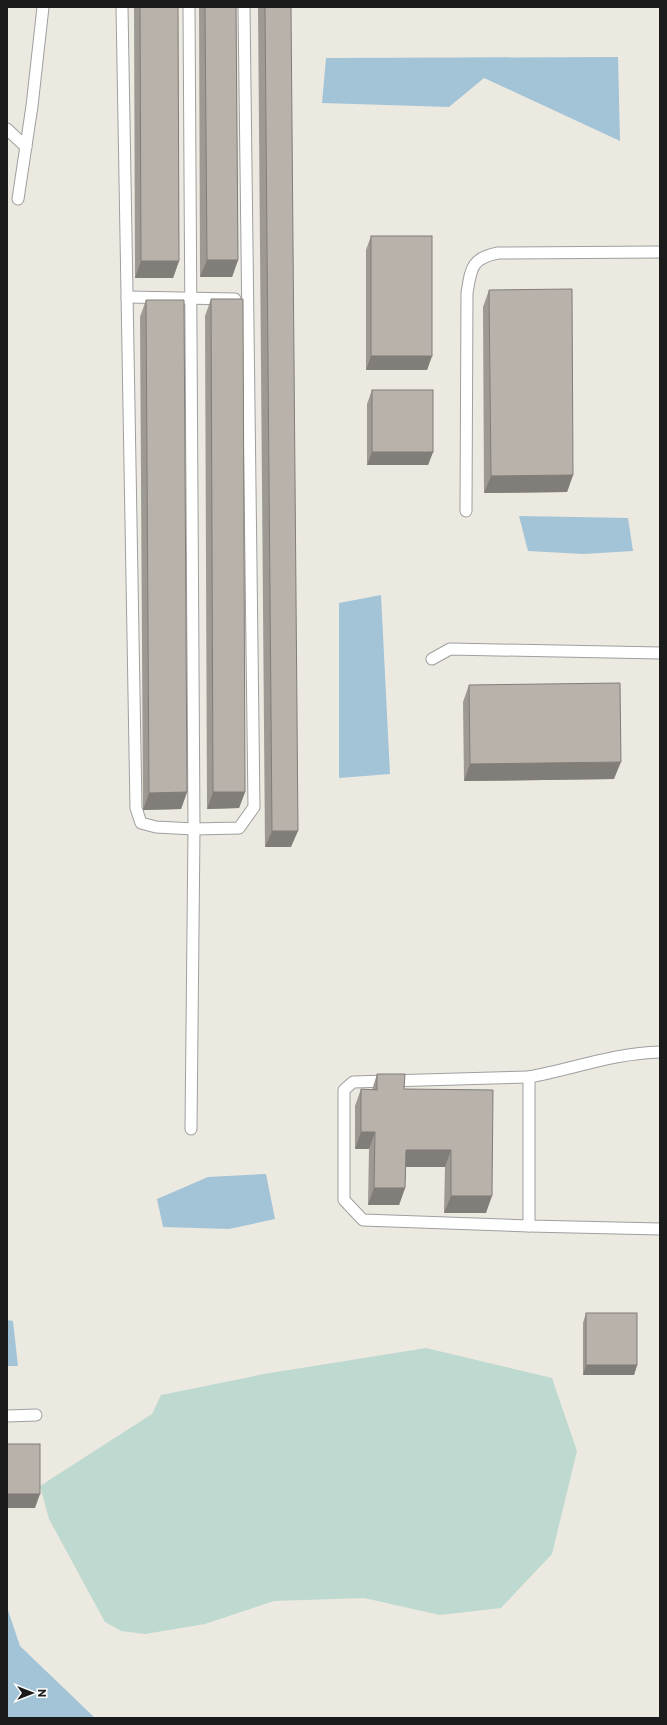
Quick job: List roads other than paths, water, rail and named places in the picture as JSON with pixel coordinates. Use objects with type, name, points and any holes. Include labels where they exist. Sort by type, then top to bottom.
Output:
[{"type":"lane","points":[[18,199],[26,147],[43,7]]},
{"type":"lane","points":[[122,7],[136,808],[141,823],[156,827],[194,829],[239,828],[254,807],[244,7]]},
{"type":"lane","points":[[189,7],[194,829],[191,1129]]},
{"type":"lane","points":[[7,129],[26,147]]},
{"type":"lane","points":[[466,511],[466,293],[475,263],[484,256],[498,253],[660,252]]},
{"type":"lane","points":[[127,297],[248,300]]},
{"type":"lane","points":[[432,659],[450,649],[660,653]]},
{"type":"lane","points":[[660,1052],[618,1055],[563,1071],[529,1077],[353,1082],[344,1090],[344,1200],[363,1220],[660,1229]]},
{"type":"lane","points":[[529,1077],[529,1226]]},
{"type":"lane","points":[[7,1416],[36,1414]]}]
